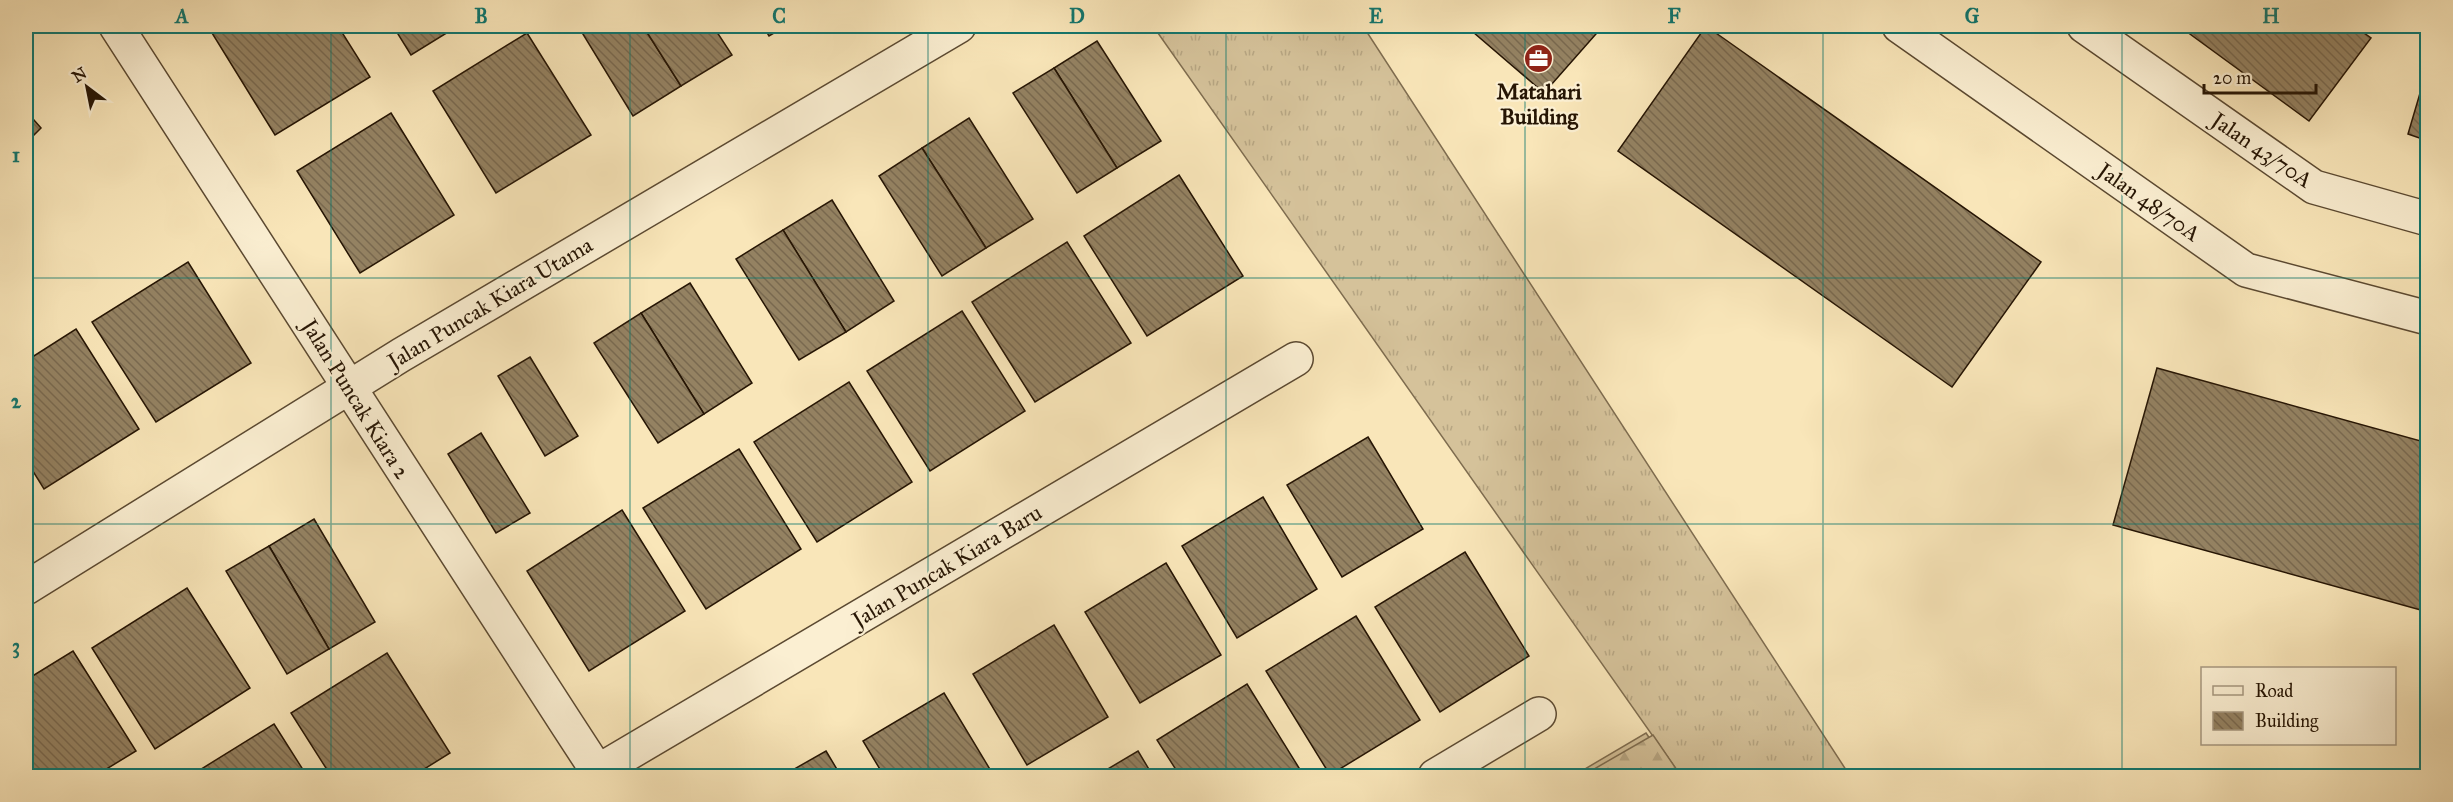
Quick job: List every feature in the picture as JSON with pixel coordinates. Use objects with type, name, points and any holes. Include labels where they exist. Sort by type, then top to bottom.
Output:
[{"type":"street","name":"Jalan Puncak Kiara 2","points":[[116,26],[349,387],[594,774]]},
{"type":"street","name":"Jalan Puncak Kiara Utama","points":[[26,588],[349,387],[959,26]]},
{"type":"street","name":"Jalan 48/70A","points":[[1899,26],[2246,270],[2427,318]]},
{"type":"street","name":"Jalan 43/70A","points":[[2084,26],[2314,187],[2427,219]]},
{"type":"street","name":"Jalan Puncak Kiara Baru","points":[[594,774],[1296,359]]},
{"type":"street","points":[[1435,777],[1539,714]]},
{"type":"green space","points":[[1153,26],[1363,26],[1850,776],[1681,776]]},
{"type":"green space","points":[[1646,733],[1675,776],[1573,776]]},
{"type":"green space","points":[[1653,735],[1681,776],[1582,776]]},
{"type":"building","points":[[223,26],[338,26],[370,77],[275,135],[212,33]]},
{"type":"building","points":[[393,26],[458,26],[411,55]]},
{"type":"building","points":[[578,26],[643,26],[681,86],[633,116]]},
{"type":"building","points":[[643,26],[713,26],[732,55],[681,86]]},
{"type":"building","points":[[763,26],[786,26],[769,36]]},
{"type":"building","name":"Matahari Building","points":[[1466,26],[1603,26],[1544,93]]},
{"type":"building","points":[[1706,26],[2041,262],[1952,387],[1618,151]]},
{"type":"building","points":[[2179,26],[2354,26],[2371,38],[2309,121]]},
{"type":"building","points":[[527,33],[591,135],[496,193],[433,91]]},
{"type":"building","points":[[1097,41],[1161,141],[1117,168],[1054,68]]},
{"type":"building","points":[[2428,66],[2428,141],[2408,134]]},
{"type":"building","points":[[1054,68],[1117,168],[1077,193],[1013,93]]},
{"type":"building","points":[[26,111],[41,128],[26,143]]},
{"type":"building","points":[[391,113],[454,215],[360,273],[297,171]]},
{"type":"building","points":[[969,118],[1033,219],[986,248],[922,148]]},
{"type":"building","points":[[922,148],[986,248],[942,276],[879,176]]},
{"type":"building","points":[[1179,175],[1243,276],[1147,336],[1084,236]]},
{"type":"building","points":[[832,200],[894,301],[846,332],[783,230]]},
{"type":"building","points":[[783,230],[846,332],[799,360],[736,259]]},
{"type":"building","points":[[1067,242],[1131,343],[1035,402],[972,302]]},
{"type":"building","points":[[188,262],[251,363],[156,422],[92,322]]},
{"type":"building","points":[[690,283],[752,383],[704,414],[641,313]]},
{"type":"building","points":[[962,311],[1025,411],[930,471],[867,371]]},
{"type":"building","points":[[641,313],[704,414],[658,443],[594,343]]},
{"type":"building","points":[[76,329],[139,429],[44,489],[26,460],[26,361]]},
{"type":"building","points":[[530,357],[578,436],[545,456],[498,376]]},
{"type":"building","points":[[2157,368],[2428,443],[2428,612],[2113,525]]},
{"type":"building","points":[[849,382],[912,482],[817,542],[754,442]]},
{"type":"building","points":[[481,433],[530,513],[496,533],[448,454]]},
{"type":"building","points":[[1368,437],[1423,529],[1342,577],[1287,485]]},
{"type":"building","points":[[739,449],[801,549],[706,609],[643,508]]},
{"type":"building","points":[[1263,497],[1317,589],[1237,638],[1182,546]]},
{"type":"building","points":[[622,510],[685,611],[589,671],[527,571]]},
{"type":"building","points":[[314,519],[375,622],[329,649],[269,546]]},
{"type":"building","points":[[269,546],[329,649],[287,674],[226,571]]},
{"type":"building","points":[[1465,552],[1529,656],[1440,712],[1375,607]]},
{"type":"building","points":[[1166,563],[1221,655],[1140,703],[1085,612]]},
{"type":"building","points":[[187,588],[250,688],[155,749],[92,648]]},
{"type":"building","points":[[1356,616],[1420,720],[1330,775],[1266,671]]},
{"type":"building","points":[[1054,625],[1108,717],[1027,765],[973,674]]},
{"type":"building","points":[[73,651],[136,751],[95,776],[26,776],[26,680]]},
{"type":"building","points":[[387,653],[450,753],[413,776],[331,776],[291,713]]},
{"type":"building","points":[[1247,684],[1304,776],[1180,776],[1157,740]]},
{"type":"building","points":[[944,693],[994,776],[884,776],[863,741]]},
{"type":"building","points":[[274,724],[307,776],[190,776]]},
{"type":"building","points":[[826,751],[841,776],[782,776]]},
{"type":"building","points":[[1138,751],[1153,776],[1096,776]]},
{"type":"place","name":"Matahari Building","points":[[1539,59]]}]
